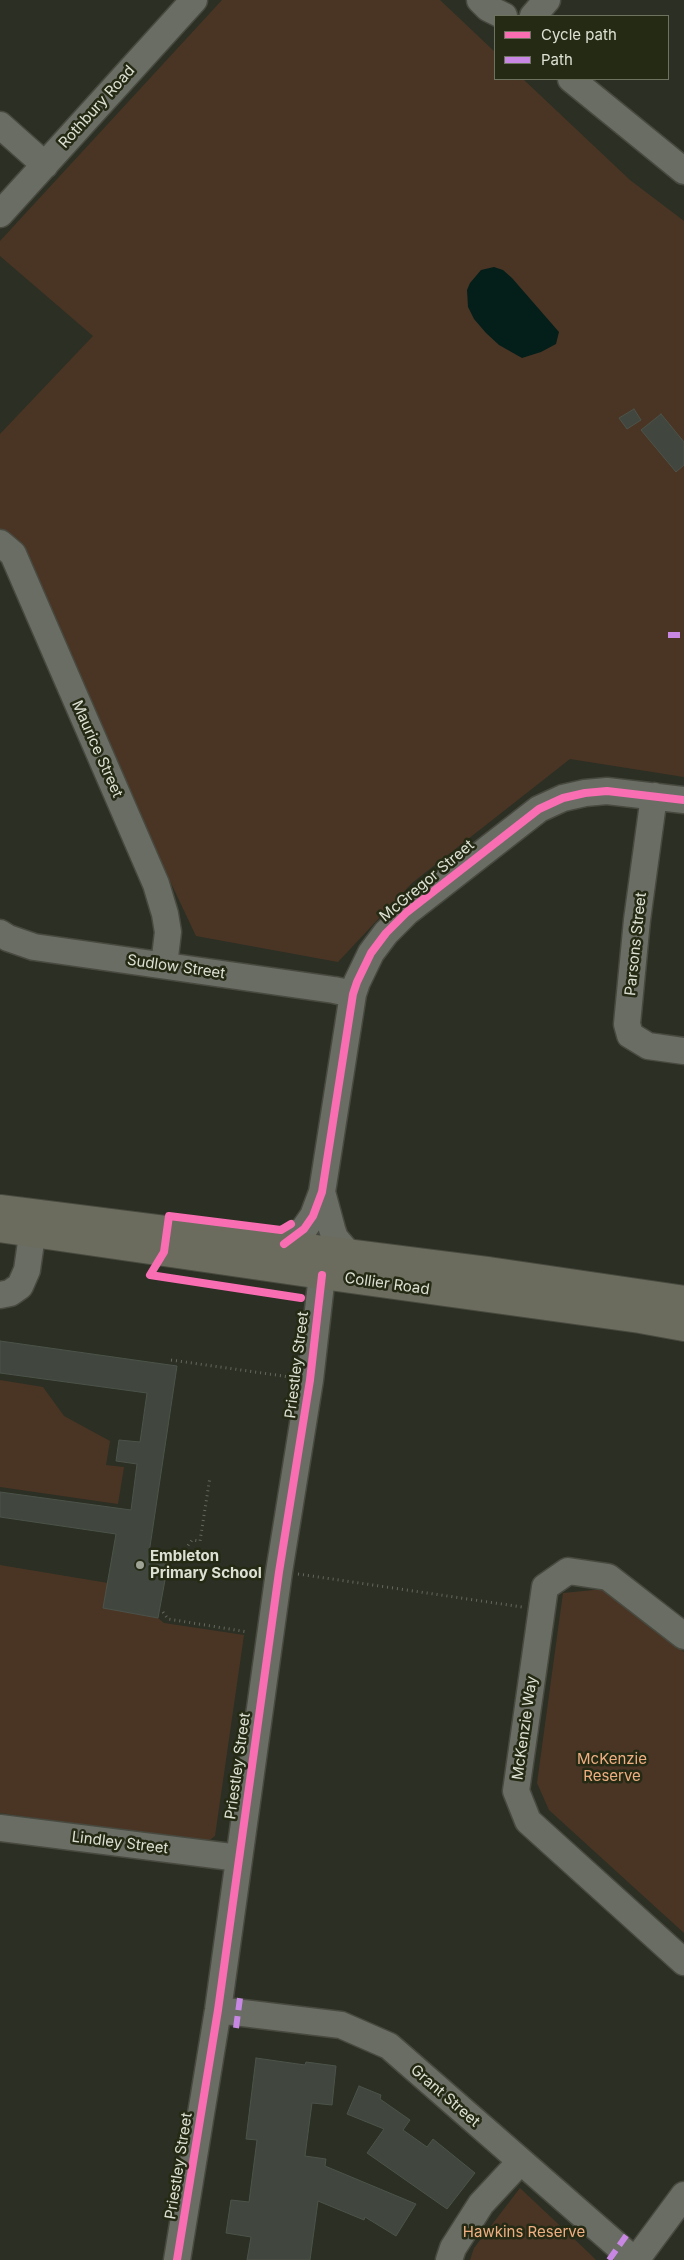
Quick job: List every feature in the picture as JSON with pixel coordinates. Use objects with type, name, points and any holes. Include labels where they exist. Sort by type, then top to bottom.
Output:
[{"type":"main road","name":"Collier Road","points":[[0,1208],[34,1223],[322,1275],[630,1317],[684,1327]]},
{"type":"main road","name":"Collier Road","points":[[0,1228],[34,1223],[284,1244],[684,1300]]},
{"type":"street","name":"Rothbury Road","points":[[0,214],[194,0]]},
{"type":"street","points":[[480,0],[488,8],[502,15]]},
{"type":"street","points":[[534,15],[548,0]]},
{"type":"street","points":[[572,80],[684,171]]},
{"type":"street","points":[[0,125],[45,165]]},
{"type":"street","name":"Maurice Street","points":[[0,543],[12,554],[156,884],[168,932],[164,965]]},
{"type":"street","name":"McGregor Street","points":[[284,1244],[306,1226],[313,1216],[322,1192],[353,994],[371,952],[386,933],[408,912],[539,809],[563,798],[607,791],[684,800]]},
{"type":"street","name":"Parsons Street","points":[[654,796],[637,920],[627,1024],[630,1034],[648,1046],[684,1051]]},
{"type":"street","name":"Sudlow Street","points":[[0,933],[8,938],[34,947],[353,994]]},
{"type":"street","name":"McGregor Street","points":[[322,1192],[335,1238],[346,1252]]},
{"type":"street","points":[[0,1295],[10,1293],[20,1286],[27,1270],[34,1223]]},
{"type":"street","name":"Priestley Street","points":[[177,2260],[218,2010],[279,1572],[310,1380],[322,1275]]},
{"type":"street","name":"McKenzie Way","points":[[684,1636],[608,1578],[568,1570],[546,1587],[516,1791],[528,1821],[684,1962]]},
{"type":"street","name":"Lindley Street","points":[[0,1828],[240,1858]]},
{"type":"street","name":"Grant Street","points":[[218,2010],[341,2025],[389,2046],[520,2162],[635,2260]]},
{"type":"street","points":[[449,2260],[453,2248],[481,2204],[520,2162]]},
{"type":"street","points":[[635,2260],[683,2200]]},
{"type":"path","points":[[171,1360],[310,1380]]},
{"type":"path","points":[[170,1558],[178,1559],[192,1540],[200,1541],[210,1478]]},
{"type":"path","points":[[279,1572],[542,1610]]},
{"type":"path","points":[[163,1612],[168,1619],[248,1632]]},
{"type":"green space","points":[[222,0],[440,0],[494,51],[494,80],[524,80],[630,180],[684,221],[684,777],[570,759],[412,883],[338,962],[196,936],[107,748],[26,553],[0,529],[0,434],[93,336],[0,256],[0,241]]},
{"type":"green space","points":[[0,1380],[43,1387],[64,1416],[110,1441],[106,1465],[124,1467],[118,1504],[0,1487]]},
{"type":"green space","points":[[0,1565],[108,1583],[104,1608],[158,1618],[164,1623],[244,1635],[215,1836],[203,1843],[0,1813]]},
{"type":"green space","name":"McKenzie Reserve","points":[[604,1589],[684,1652],[684,1933],[549,1810],[537,1783],[563,1593]]},
{"type":"green space","name":"Hawkins Reserve","points":[[520,2188],[596,2260],[470,2260],[474,2248]]},
{"type":"water","points":[[494,267],[503,270],[512,278],[559,332],[556,344],[541,352],[522,358],[499,345],[474,319],[468,307],[467,290],[470,283],[481,270]]},
{"type":"building","points":[[634,409],[641,420],[627,429],[619,418]]},
{"type":"building","points":[[661,414],[684,442],[684,465],[676,472],[641,430]]},
{"type":"building","points":[[0,1341],[177,1366],[148,1560],[168,1564],[158,1618],[103,1608],[116,1534],[0,1517],[0,1492],[131,1510],[137,1464],[116,1461],[119,1440],[140,1442],[147,1393],[0,1373]]},
{"type":"building","points":[[256,2058],[305,2065],[306,2062],[336,2066],[332,2105],[312,2103],[305,2156],[326,2159],[325,2166],[416,2204],[396,2236],[365,2217],[364,2220],[318,2201],[310,2260],[247,2260],[251,2237],[226,2233],[231,2200],[249,2202],[257,2140],[246,2139]]},
{"type":"building","points":[[359,2086],[381,2095],[380,2099],[410,2120],[403,2130],[427,2147],[433,2139],[475,2173],[447,2209],[367,2153],[384,2129],[347,2114]]},
{"type":"marked path","points":[[668,635],[684,635]]},
{"type":"marked path","points":[[236,2028],[240,1998]]},
{"type":"marked path","points":[[609,2260],[628,2233]]},
{"type":"cycle path","points":[[284,1244],[304,1229],[313,1216],[322,1192],[353,994],[371,953],[386,933],[407,912],[539,809],[563,798],[607,791],[684,800]]},
{"type":"cycle path","points":[[291,1224],[281,1230],[169,1216],[164,1252],[150,1275],[301,1298]]},
{"type":"cycle path","points":[[177,2260],[218,2010],[279,1572],[310,1380],[322,1275]]},
{"type":"place","name":"Embleton Primary School","points":[[140,1565]]}]
